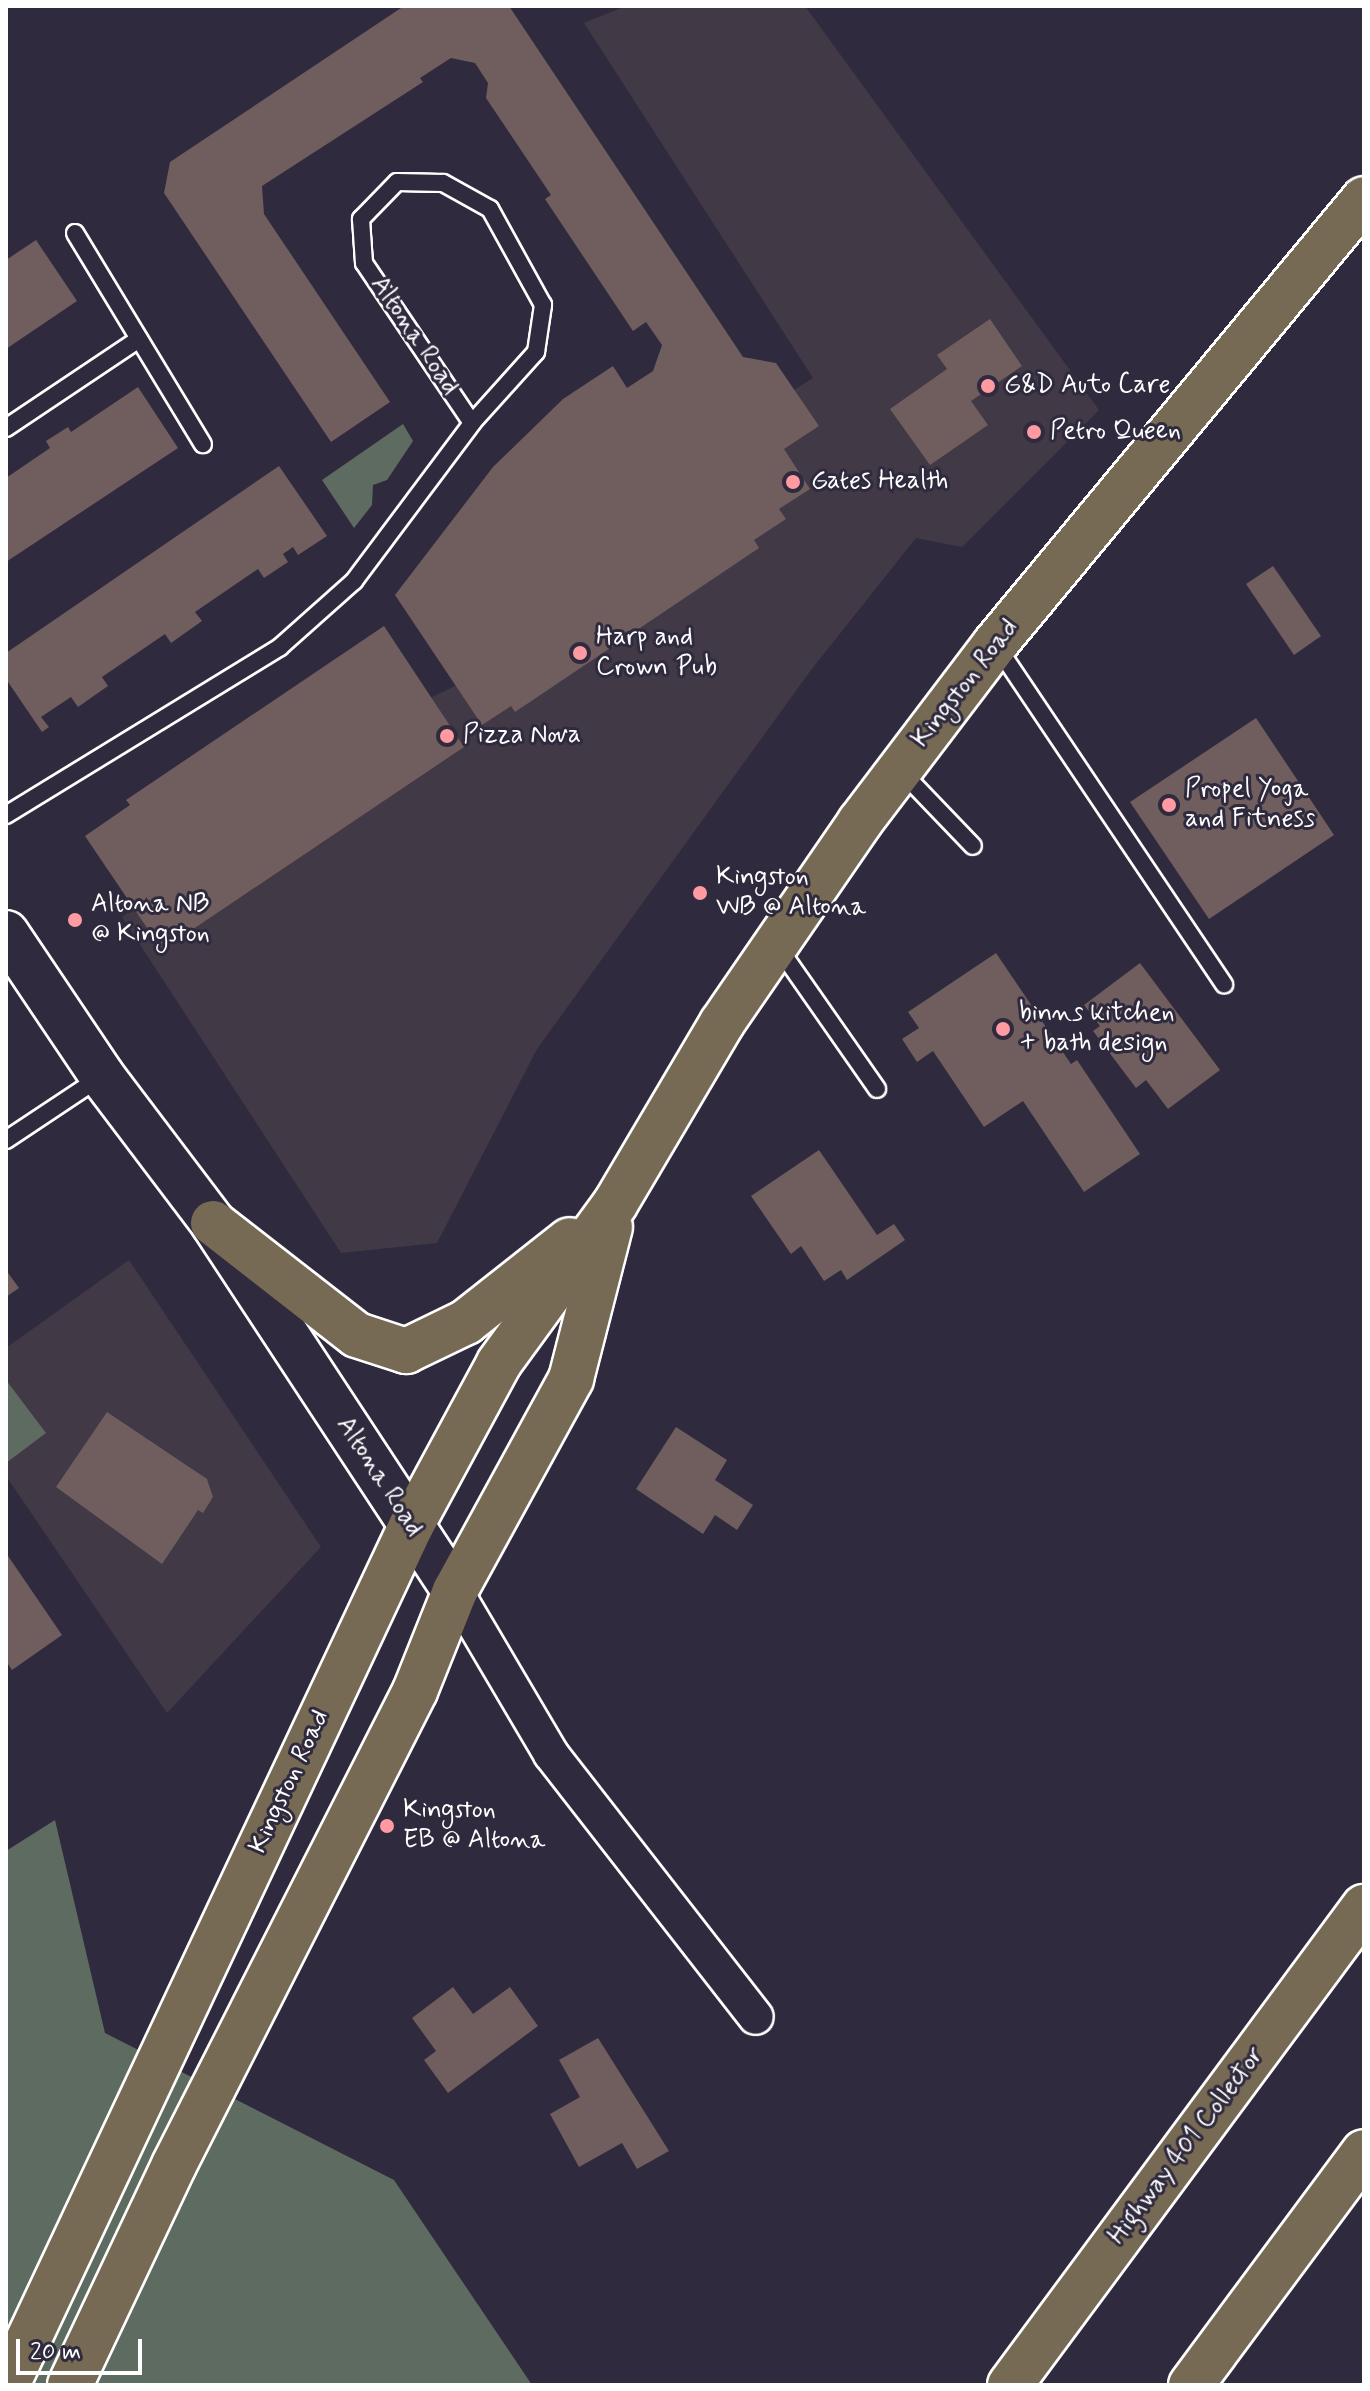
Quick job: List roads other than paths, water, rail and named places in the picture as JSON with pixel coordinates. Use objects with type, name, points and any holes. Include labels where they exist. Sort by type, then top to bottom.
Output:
[{"type":"main road","name":"Kingston Road","points":[[7,2385],[411,1526],[499,1363],[615,1204],[775,943],[899,769],[995,644],[1364,199]]},
{"type":"main road","name":"Altona Road","points":[[6,933],[102,1076],[213,1223],[455,1591]]},
{"type":"main road","name":"Kingston Road","points":[[70,2385],[174,2165],[415,1691],[455,1591],[571,1379],[615,1204]]},
{"type":"main road","points":[[213,1223],[357,1335],[406,1351],[466,1322],[615,1204]]},
{"type":"main road","name":"Highway 401 Collector","points":[[1010,2385],[1364,1907]]},
{"type":"main road","points":[[1191,2385],[1364,2152]]},
{"type":"street","name":"Altona Road","points":[[455,1591],[551,1754],[756,2017]]},
{"type":"lane","name":"Altona Road","points":[[6,815],[280,647],[354,581],[472,423],[536,352],[543,305],[490,209],[443,183],[397,182],[361,219],[364,263],[472,423]]},
{"type":"lane","points":[[75,233],[203,444]]},
{"type":"lane","points":[[6,428],[139,339]]},
{"type":"lane","points":[[995,644],[1224,984]]},
{"type":"lane","points":[[899,769],[973,846]]},
{"type":"lane","points":[[775,943],[877,1089]]},
{"type":"lane","points":[[6,1140],[102,1076]]},
{"type":"place","name":"G&D Auto Care","points":[[988,386]]},
{"type":"place","name":"Petro Queen","points":[[1034,432]]},
{"type":"place","name":"Gates Health","points":[[793,482]]},
{"type":"place","name":"Harp and Crown Pub","points":[[580,653]]},
{"type":"place","name":"Pizza Nova","points":[[447,736]]},
{"type":"place","name":"Propel Yoga and Fitness","points":[[1169,805]]},
{"type":"place","name":"Kingston WB @ Altona","points":[[700,893]]},
{"type":"place","name":"Altona NB @ Kingston","points":[[75,920]]},
{"type":"place","name":"binns kitchen + bath design","points":[[1003,1029]]},
{"type":"place","name":"Kingston EB @ Altona","points":[[387,1826]]}]
